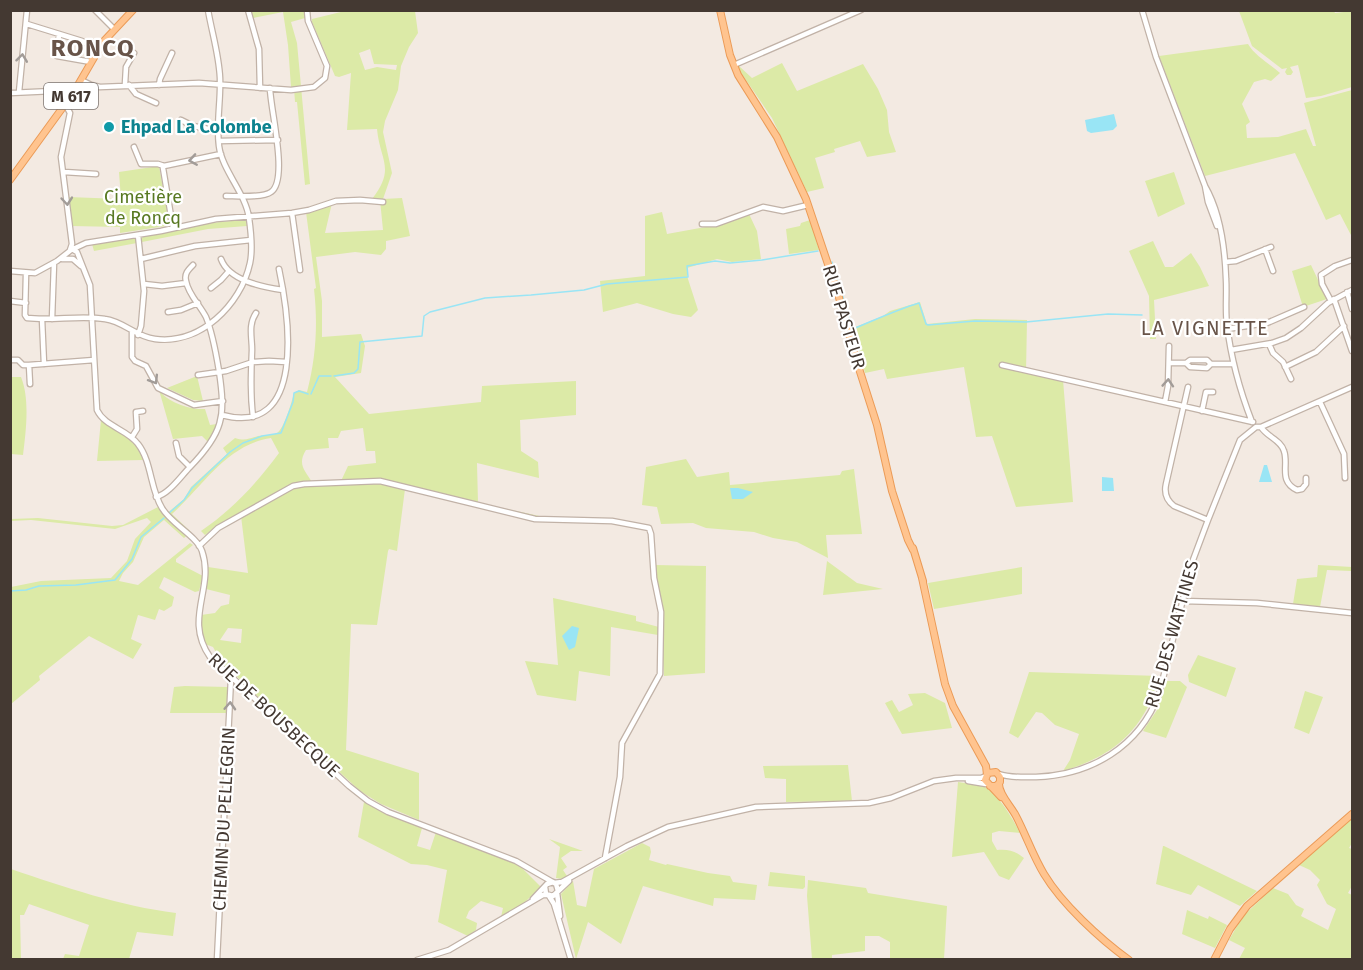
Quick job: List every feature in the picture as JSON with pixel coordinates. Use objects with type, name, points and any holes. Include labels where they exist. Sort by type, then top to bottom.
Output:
[{"type":"main road","name":"M 617","points":[[10,180],[75,90],[98,50],[133,10]]},
{"type":"main road","name":"RUE PASTEUR","points":[[721,10],[734,65],[748,93],[760,106],[768,121],[792,167],[808,205],[875,416],[889,481],[927,591],[945,684],[955,710],[986,768],[986,775]]},
{"type":"main road","name":"RUE PASTEUR","points":[[973,741],[997,773]]},
{"type":"main road","points":[[1013,811],[988,785],[986,775],[990,772],[997,773],[1000,791],[1013,811],[1039,866],[1058,893],[1078,915],[1129,960]]},
{"type":"main road","points":[[988,785],[994,787],[1000,783]]},
{"type":"main road","points":[[1214,960],[1232,926],[1250,903],[1353,814]]},
{"type":"street","points":[[19,92],[27,10]]},
{"type":"street","points":[[95,10],[114,29]]},
{"type":"street","points":[[26,274],[26,317],[92,318],[113,321],[138,335],[154,339],[172,339],[190,335],[209,325],[232,301],[245,279],[251,260],[251,240],[249,217],[221,154],[218,58],[208,10]]},
{"type":"street","points":[[248,10],[259,53],[260,88]]},
{"type":"street","points":[[81,80],[91,86],[196,83],[298,89],[317,86],[324,80],[327,71],[326,62],[308,21],[307,10]]},
{"type":"street","points":[[734,65],[861,10]]},
{"type":"street","points":[[1142,10],[1155,57],[1205,186],[1214,203],[1225,262],[1227,329],[1238,382],[1257,425],[1284,448],[1286,456],[1284,466],[1290,486],[1297,490],[1302,489],[1306,484],[1306,478]]},
{"type":"street","points":[[27,24],[82,41],[98,50]]},
{"type":"street","points":[[59,34],[57,56],[91,62]]},
{"type":"street","points":[[134,53],[126,67],[127,85],[136,94],[156,103]]},
{"type":"street","points":[[159,85],[172,53]]},
{"type":"street","points":[[226,196],[266,194],[276,188],[278,140],[271,107],[270,88]]},
{"type":"street","points":[[10,93],[75,90]]},
{"type":"street","points":[[65,104],[70,112],[61,152],[72,244],[70,250],[72,259],[86,272]]},
{"type":"street","points":[[181,120],[193,126],[219,131]]},
{"type":"street","points":[[219,141],[278,140]]},
{"type":"street","points":[[134,147],[141,164],[164,166],[221,154]]},
{"type":"street","points":[[164,166],[173,228]]},
{"type":"street","points":[[64,172],[96,174]]},
{"type":"street","points":[[10,271],[35,273],[70,250],[89,242],[213,220],[292,213],[336,201],[383,202]]},
{"type":"street","points":[[702,224],[716,224],[761,208],[786,211],[808,205]]},
{"type":"street","points":[[292,213],[300,270]]},
{"type":"street","points":[[138,235],[144,284],[141,326],[138,335]]},
{"type":"street","points":[[141,259],[195,246],[251,240]]},
{"type":"street","points":[[55,262],[76,258],[83,246],[89,242]]},
{"type":"street","points":[[1225,262],[1236,261],[1268,248],[1273,271]]},
{"type":"street","points":[[70,250],[78,253],[90,281],[98,412],[104,420],[132,437],[143,451],[156,496],[169,518],[199,546],[218,528],[293,486],[375,481],[538,520],[612,521],[649,528],[654,578],[661,612],[660,674],[622,743],[620,777],[605,858]]},
{"type":"street","points":[[221,259],[229,271],[245,279],[264,287],[283,290]]},
{"type":"street","points":[[1353,260],[1335,266],[1322,275],[1322,284],[1332,300],[1353,351]]},
{"type":"street","points":[[52,319],[55,262]]},
{"type":"street","points":[[156,496],[165,492],[214,439],[222,415],[223,401],[219,372],[209,325],[186,283],[186,275],[193,265]]},
{"type":"street","points":[[222,415],[237,419],[253,417],[265,412],[276,400],[284,380],[287,329],[279,269]]},
{"type":"street","points":[[211,288],[229,271]]},
{"type":"street","points":[[144,284],[162,286],[186,283]]},
{"type":"street","points":[[1231,350],[1269,344],[1294,333],[1332,300],[1350,291],[1353,309]]},
{"type":"street","points":[[10,301],[26,303]]},
{"type":"street","points":[[168,312],[181,310],[198,303]]},
{"type":"street","points":[[1227,329],[1267,323],[1304,307]]},
{"type":"street","points":[[253,417],[250,331],[256,313]]},
{"type":"street","points":[[42,319],[44,364]]},
{"type":"street","points":[[1285,368],[1316,352],[1344,326]]},
{"type":"street","points":[[132,332],[132,357],[146,366],[158,388],[194,405],[223,401]]},
{"type":"street","points":[[1269,344],[1272,351],[1282,360],[1291,379]]},
{"type":"street","points":[[1165,402],[1169,346]]},
{"type":"street","points":[[10,360],[18,360],[23,365],[29,365],[94,360]]},
{"type":"street","points":[[198,375],[219,372],[251,362],[286,362]]},
{"type":"street","points":[[1169,363],[1186,363],[1190,367],[1207,368],[1211,364],[1234,364]]},
{"type":"street","points":[[29,365],[30,384]]},
{"type":"street","points":[[1002,365],[1257,425],[1320,402],[1353,387]]},
{"type":"street","points":[[1188,387],[1165,488],[1169,502],[1174,506],[1208,520]]},
{"type":"street","points":[[1202,411],[1206,392],[1213,392]]},
{"type":"street","points":[[1320,402],[1344,454],[1345,478]]},
{"type":"street","points":[[132,437],[137,429],[136,412],[143,411]]},
{"type":"street","name":"RUE DES WATTINES","points":[[1000,783],[1029,777],[1064,775],[1093,765],[1118,750],[1137,731],[1159,694],[1195,553],[1240,440],[1257,425]]},
{"type":"street","points":[[176,443],[179,456],[190,467]]},
{"type":"street","name":"RUE DE BOUSBECQUE","points":[[199,546],[203,555],[205,574],[198,621],[199,635],[208,655],[231,678],[353,790],[371,803],[395,815],[526,866],[554,883]]},
{"type":"street","points":[[1183,601],[1257,603],[1353,614]]},
{"type":"street","name":"CHEMIN DU PELLEGRIN","points":[[217,960],[231,678]]},
{"type":"street","name":"RUE DES WATTINES","points":[[997,773],[1029,777]]},
{"type":"street","points":[[521,908],[545,886],[560,883],[664,828],[748,808],[869,803],[891,798],[924,784],[980,778],[986,775]]},
{"type":"street","points":[[945,780],[979,782],[988,785]]},
{"type":"street","name":"RUE DE BOUSBECQUE","points":[[526,866],[542,880],[545,886]]},
{"type":"street","points":[[417,960],[449,950],[543,895],[554,896],[581,872]]},
{"type":"street","points":[[554,883],[558,886],[563,933]]},
{"type":"street","points":[[545,886],[544,891],[554,904],[571,960]]},
{"type":"green space","points":[[250,11],[304,11],[305,18],[291,22],[297,43],[310,184],[305,185],[297,102],[295,102],[294,88],[291,87],[283,12],[253,18]]},
{"type":"green space","points":[[345,11],[415,11],[418,33],[401,66],[398,90],[385,121],[383,132],[392,173],[383,199],[402,198],[410,236],[386,241],[386,249],[381,255],[355,252],[316,257],[322,301],[322,337],[361,334],[365,346],[361,373],[335,377],[369,414],[481,402],[482,386],[576,381],[576,415],[520,420],[521,451],[538,462],[539,478],[477,463],[478,503],[544,517],[602,518],[602,522],[540,522],[405,489],[397,551],[389,549],[388,551],[377,625],[351,624],[346,750],[419,773],[419,820],[381,804],[360,791],[222,663],[213,647],[205,644],[201,629],[201,615],[215,613],[221,606],[229,604],[230,595],[206,589],[208,567],[248,573],[241,516],[215,527],[205,535],[201,531],[243,495],[279,453],[271,438],[255,442],[228,458],[172,514],[191,532],[184,538],[164,520],[144,537],[133,562],[119,581],[138,585],[190,543],[193,545],[176,559],[176,562],[203,576],[199,591],[195,592],[164,577],[159,588],[174,597],[172,606],[164,611],[159,609],[155,620],[138,615],[131,639],[142,644],[133,659],[89,636],[39,676],[40,680],[11,704],[11,587],[41,581],[111,578],[127,561],[135,539],[151,522],[147,518],[115,529],[31,520],[11,521],[11,519],[38,518],[112,526],[123,525],[158,507],[165,515],[184,499],[191,487],[227,454],[223,448],[235,438],[246,439],[277,433],[285,421],[294,393],[299,390],[307,392],[314,354],[316,315],[314,289],[316,288],[306,212],[332,203],[325,233],[383,230],[380,200],[372,199],[385,172],[377,129],[347,130],[351,73],[335,76],[312,19]],"holes":[[[370,49],[374,64],[397,65],[396,70],[377,67],[365,70],[359,53]],[[363,428],[366,451],[375,451],[376,463],[348,466],[341,481],[312,482],[302,463],[303,455],[306,450],[329,448],[328,438],[338,438],[341,431]],[[228,628],[242,629],[241,643],[220,640]]]},
{"type":"green space","points":[[1239,11],[1334,11],[1335,13],[1352,11],[1352,87],[1306,98],[1298,65],[1290,67],[1293,72],[1287,75],[1285,72],[1287,68],[1282,69],[1252,46]]},
{"type":"green space","points":[[1248,44],[1280,73],[1271,81],[1265,79],[1254,82],[1242,104],[1250,122],[1246,125],[1247,138],[1278,137],[1306,129],[1313,146],[1316,146],[1304,103],[1352,90],[1352,237],[1340,214],[1326,220],[1295,153],[1205,176],[1159,56]]},
{"type":"green space","points":[[782,63],[797,91],[863,64],[887,110],[889,132],[896,152],[867,157],[860,141],[834,149],[835,152],[815,158],[824,188],[807,192],[772,118],[737,67],[739,66],[752,78]]},
{"type":"green space","name":"Cimetière de Roncq","points":[[159,166],[169,222],[166,226],[120,233],[120,227],[71,226],[68,197],[121,199],[119,172]]},
{"type":"green space","points":[[1174,172],[1185,204],[1158,217],[1145,181]]},
{"type":"green space","points":[[662,212],[667,234],[711,226],[749,214],[757,231],[761,259],[732,262],[717,259],[687,268],[687,276],[698,310],[691,317],[637,303],[603,312],[600,281],[645,276],[645,216]]},
{"type":"green space","points":[[810,220],[819,250],[789,254],[786,229],[800,226],[801,223]]},
{"type":"green space","points":[[246,221],[247,226],[208,229],[142,242],[141,239],[144,236],[200,224]]},
{"type":"green space","points":[[136,239],[137,243],[94,251],[92,244]]},
{"type":"green space","points":[[1153,241],[1165,267],[1173,267],[1191,253],[1209,286],[1154,300],[1156,339],[1150,339],[1149,296],[1129,251]]},
{"type":"green space","points":[[1311,265],[1327,299],[1303,307],[1292,271]]},
{"type":"green space","points":[[920,302],[927,324],[975,319],[1027,320],[1026,372],[1063,380],[1073,502],[1016,507],[992,436],[976,437],[964,367],[887,379],[884,369],[865,373],[853,328],[890,311]]},
{"type":"green space","points":[[197,376],[203,401],[193,400],[167,388]]},
{"type":"green space","points":[[11,377],[21,377],[26,395],[23,455],[11,454]]},
{"type":"green space","points":[[159,390],[167,398],[179,404],[205,409],[210,425],[217,424],[209,443],[202,436],[173,439]]},
{"type":"green space","points":[[101,420],[132,441],[143,460],[97,461]]},
{"type":"green space","points":[[686,459],[697,477],[729,472],[730,485],[840,475],[842,471],[854,469],[862,534],[826,535],[828,558],[797,542],[754,532],[706,528],[693,523],[661,524],[657,507],[642,505],[646,467]]},
{"type":"green space","points":[[827,561],[857,583],[883,589],[823,595]]},
{"type":"green space","points":[[655,565],[706,566],[705,673],[664,676],[662,642],[664,623]]},
{"type":"green space","points":[[1318,565],[1352,567],[1351,571],[1327,570],[1320,607],[1293,604],[1297,579],[1317,577]]},
{"type":"green space","points":[[1022,567],[1022,594],[934,609],[928,583]]},
{"type":"green space","points":[[553,598],[636,616],[636,621],[659,627],[658,635],[611,627],[610,676],[579,671],[576,701],[537,695],[525,661],[558,665]]},
{"type":"green space","points":[[1198,655],[1236,668],[1226,697],[1189,682],[1188,675]]},
{"type":"green space","points":[[1029,672],[1160,676],[1152,699],[1129,734],[1100,756],[1063,771],[1070,760],[1079,734],[1055,725],[1042,713],[1036,712],[1018,738],[1009,733]]},
{"type":"green space","points":[[1167,681],[1180,681],[1187,687],[1166,738],[1143,731],[1157,710]]},
{"type":"green space","points":[[174,687],[228,687],[226,713],[170,713]]},
{"type":"green space","points":[[1305,691],[1323,697],[1309,734],[1294,728]]},
{"type":"green space","points":[[925,693],[945,703],[952,728],[902,734],[885,703],[892,700],[899,712],[913,705],[908,694]]},
{"type":"green space","points":[[848,765],[852,801],[786,802],[786,779],[765,778],[763,766]]},
{"type":"green space","points":[[958,782],[980,785],[989,789],[1005,807],[1017,827],[1020,833],[999,831],[992,833],[992,841],[997,850],[1012,851],[1024,858],[1009,880],[999,876],[984,852],[952,857]]},
{"type":"green space","points":[[364,802],[422,828],[417,846],[430,850],[436,832],[519,865],[541,887],[524,903],[501,917],[503,908],[481,901],[469,911],[466,918],[477,923],[476,930],[468,936],[438,922],[447,870],[411,864],[358,837]]},
{"type":"green space","points":[[1352,817],[1352,843],[1349,848],[1352,849],[1352,886],[1348,893],[1352,895],[1352,959],[1239,959],[1245,948],[1229,940],[1243,916],[1273,888],[1288,894],[1296,905],[1304,909],[1301,916],[1328,930],[1336,909],[1327,904],[1317,885],[1320,880],[1310,870],[1299,865]]},
{"type":"green space","points":[[549,839],[583,851],[571,851],[561,858],[567,867],[563,870],[567,876],[562,879],[556,878],[560,847]]},
{"type":"green space","points":[[642,843],[650,847],[649,860],[730,876],[733,882],[757,885],[755,900],[714,898],[713,906],[643,886],[621,944],[588,922],[576,959],[561,894],[573,881],[577,905],[586,907],[594,869]]},
{"type":"green space","points":[[1163,846],[1257,891],[1240,906],[1198,885],[1191,895],[1156,884]]},
{"type":"green space","points":[[11,869],[113,901],[176,913],[173,936],[137,932],[129,959],[63,959],[65,954],[79,956],[89,925],[29,904],[24,915],[20,915],[21,958],[11,959]]},
{"type":"green space","points":[[770,872],[805,876],[805,887],[803,889],[768,886]]},
{"type":"green space","points":[[808,880],[866,888],[868,893],[947,906],[944,959],[882,959],[890,958],[890,942],[879,936],[865,936],[865,951],[832,955],[832,959],[812,959],[807,896]]},
{"type":"green space","points":[[1187,910],[1208,919],[1209,916],[1227,925],[1215,948],[1182,934]]},
{"type":"water","points":[[1114,114],[1117,126],[1113,130],[1091,133],[1087,131],[1085,120]]},
{"type":"water","points":[[1264,465],[1267,465],[1272,482],[1259,482]]},
{"type":"water","points":[[1102,477],[1113,478],[1114,491],[1102,491]]},
{"type":"water","points":[[730,488],[753,492],[743,499],[732,499]]},
{"type":"water","points":[[572,626],[579,628],[575,647],[569,650],[562,636]]},
{"type":"waterway","points":[[334,376],[354,373],[358,369],[360,342],[422,336],[424,316],[430,312],[485,298],[584,290],[607,284],[688,277],[687,266],[715,261],[730,263],[762,260],[818,251]]},
{"type":"waterway","points":[[832,262],[853,329],[919,303],[928,325],[975,321],[1026,322],[1108,314],[1142,315]]},
{"type":"waterway","points":[[311,394],[319,376],[331,376]]},
{"type":"waterway","points":[[169,513],[230,452],[243,443],[262,436],[281,433],[293,402],[294,393],[299,391],[308,394]]},
{"type":"waterway","points":[[10,591],[39,586],[76,585],[115,580],[132,559],[141,537],[164,518]]},
{"type":"place","name":"Ehpad La Colombe","points":[[109,127]]},
{"type":"district","name":"RONCQ","points":[[93,48]]},
{"type":"district","name":"LA VIGNETTE","points":[[1205,328]]}]
